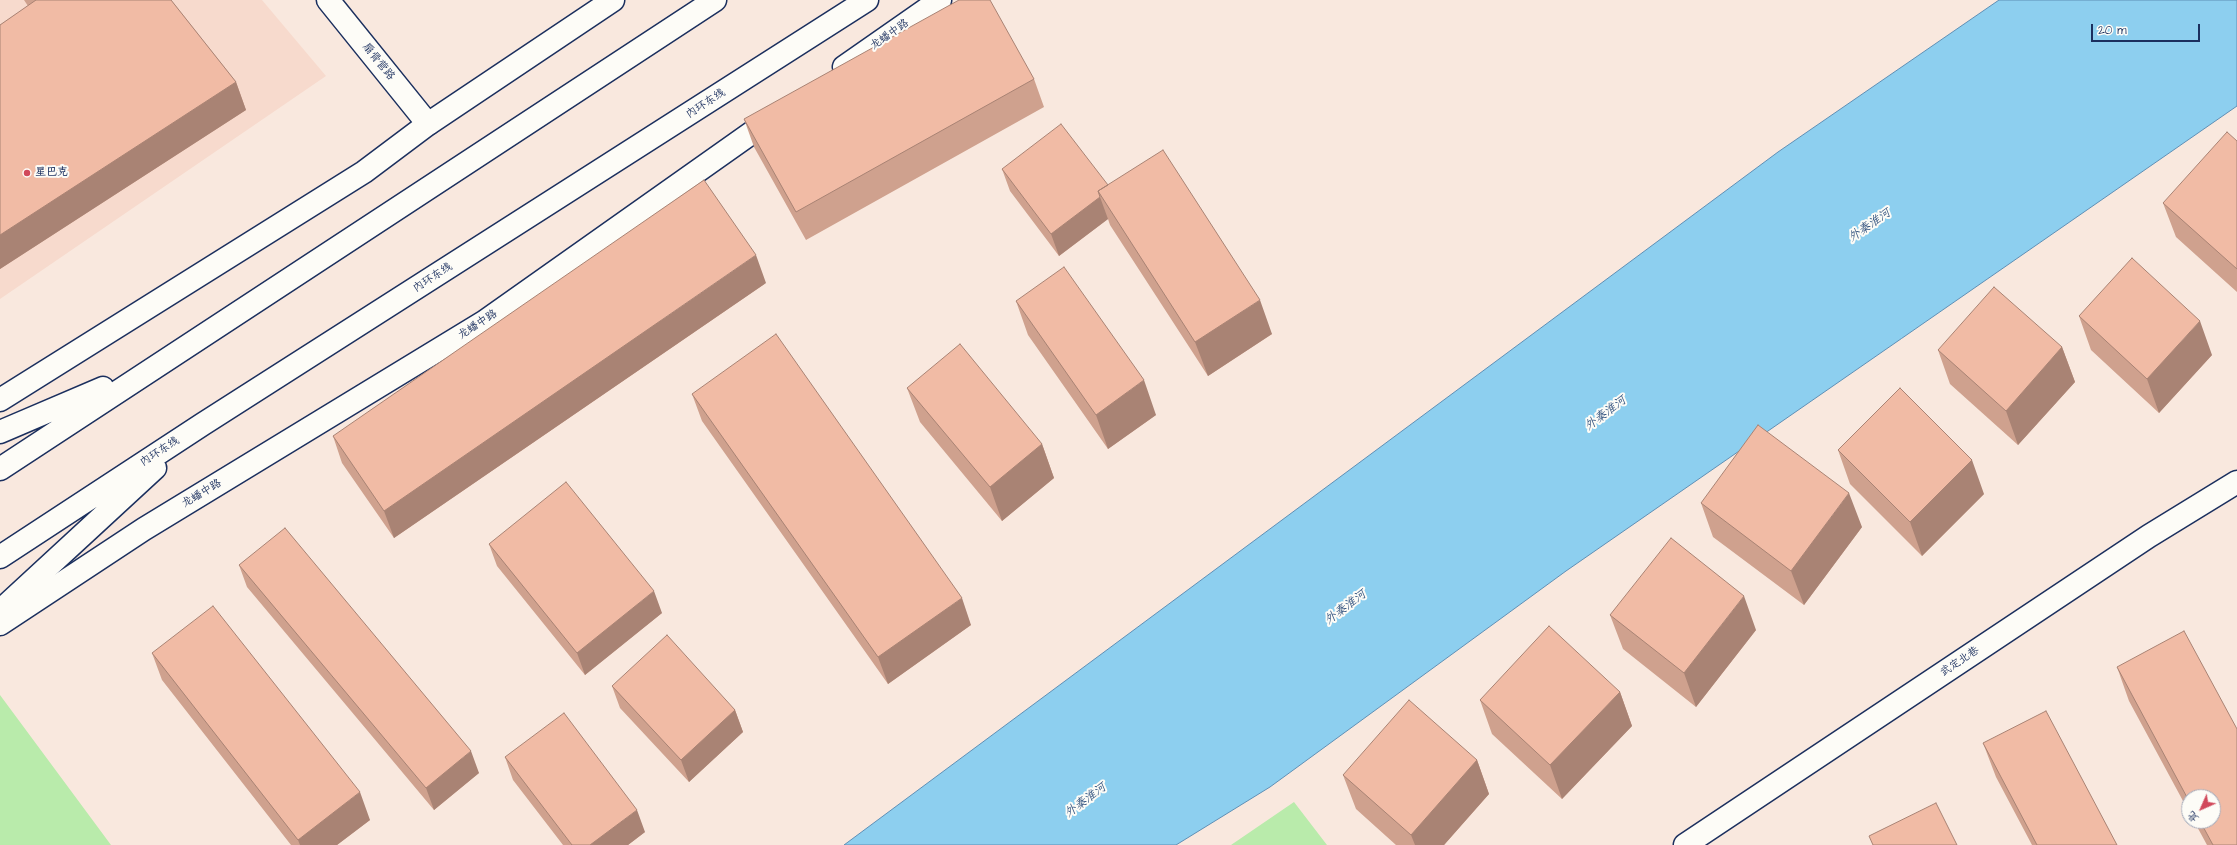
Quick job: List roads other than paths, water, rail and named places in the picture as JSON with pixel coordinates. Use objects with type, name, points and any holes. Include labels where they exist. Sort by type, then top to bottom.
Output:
[{"type":"main road","name":"扇骨营路","points":[[328,0],[428,124]]},
{"type":"main road","points":[[0,400],[364,172],[428,124],[613,0]]},
{"type":"main road","points":[[0,469],[715,0]]},
{"type":"main road","name":"内环东线","points":[[0,557],[203,424],[867,0]]},
{"type":"main road","name":"龙蟠中路","points":[[829,78],[940,0]]},
{"type":"main road","name":"龙蟠中路","points":[[0,624],[144,529],[484,322],[790,106]]},
{"type":"main road","points":[[0,432],[154,367]]},
{"type":"main road","points":[[0,611],[203,424]]},
{"type":"main road","name":"武定北巷","points":[[1685,845],[2149,536],[2237,482]]},
{"type":"water","name":"外秦淮河","points":[[1999,0],[2237,0],[2237,106],[1566,571],[1270,787],[1176,845],[844,845],[1778,152]]},
{"type":"place","name":"星巴克","points":[[27,173]]}]
